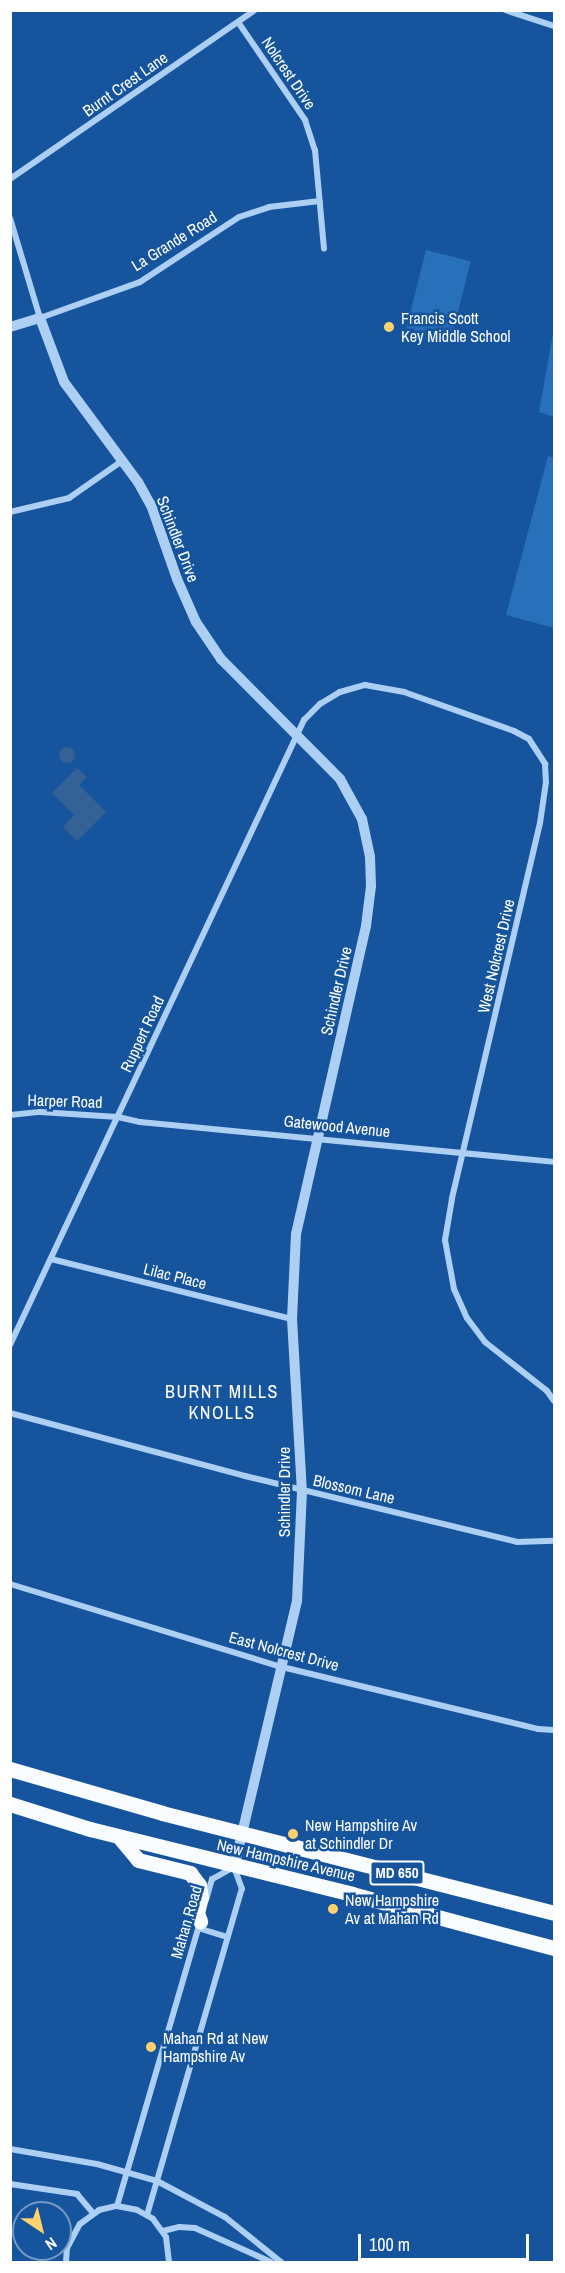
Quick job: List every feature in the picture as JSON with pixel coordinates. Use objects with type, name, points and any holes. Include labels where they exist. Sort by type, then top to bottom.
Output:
[{"type":"main road","name":"New Hampshire Avenue","points":[[10,1769],[68,1788],[555,1913]]},
{"type":"main road","name":"New Hampshire Avenue","points":[[10,1804],[119,1837],[234,1867],[352,1894],[555,1948]]},
{"type":"main road","points":[[119,1837],[138,1860],[190,1873],[200,1885],[201,1898],[197,1913],[199,1925]]},
{"type":"street","name":"Burnt Crest Lane","points":[[10,179],[255,10]]},
{"type":"street","points":[[505,10],[555,26]]},
{"type":"street","name":"Nolcrest Drive","points":[[238,22],[305,120],[315,150],[324,249]]},
{"type":"street","name":"La Grande Road","points":[[10,327],[140,282],[239,217],[269,207],[321,201]]},
{"type":"street","name":"Schindler Drive","points":[[10,218],[40,318],[64,382],[151,505],[177,579],[196,621],[221,659],[349,791],[362,819],[370,856],[371,886],[366,926],[296,1234],[292,1319],[302,1491],[297,1601],[240,1832],[234,1867]]},
{"type":"street","points":[[10,512],[69,498],[122,461]]},
{"type":"street","name":"West Nolcrest Drive","points":[[297,735],[303,720],[320,704],[340,692],[365,685],[404,692],[514,731],[529,739],[545,764],[546,782],[540,823],[445,1240],[454,1289],[466,1318],[485,1342],[547,1390],[555,1401]]},
{"type":"street","name":"Ruppert Road","points":[[10,1345],[297,735]]},
{"type":"street","name":"Harper Road","points":[[10,1115],[40,1112],[118,1117]]},
{"type":"street","name":"Gatewood Avenue","points":[[118,1117],[140,1122],[555,1162]]},
{"type":"street","name":"Lilac Place","points":[[51,1259],[292,1319]]},
{"type":"street","name":"Blossom Lane","points":[[10,1413],[302,1491],[518,1542],[555,1541]]},
{"type":"street","name":"East Nolcrest Drive","points":[[10,1584],[282,1667],[538,1729],[555,1730]]},
{"type":"street","points":[[147,2215],[242,1889],[234,1867]]},
{"type":"street","name":"Mahan Road","points":[[117,2206],[212,1879],[234,1867]]},
{"type":"street","points":[[199,1925],[228,1937]]},
{"type":"street","points":[[10,2149],[127,2171],[157,2181],[225,2217],[281,2262]]},
{"type":"street","points":[[10,2184],[77,2194],[93,2213]]},
{"type":"street","points":[[66,2262],[67,2248],[74,2233],[93,2213],[117,2206],[127,2207],[147,2215],[163,2231],[168,2246],[169,2262]]},
{"type":"street","points":[[163,2231],[179,2227],[195,2228],[271,2262]]},
{"type":"shaded area","points":[[426,250],[471,261],[451,340],[406,329]]},
{"type":"shaded area","points":[[554,328],[554,417],[539,412]]},
{"type":"shaded area","points":[[548,456],[554,458],[554,628],[506,615]]},
{"type":"shaded area","points":[[64,747],[70,747],[75,755],[73,761],[64,763],[59,758],[59,752]]},
{"type":"shaded area","points":[[77,768],[87,777],[79,785],[106,812],[77,841],[63,827],[74,815],[52,793]]},
{"type":"place","name":"Francis Scott Key Middle School","points":[[389,327]]},
{"type":"place","name":"New Hampshire Av at Schindler Dr","points":[[293,1834]]},
{"type":"place","name":"New Hampshire Av at Mahan Rd","points":[[333,1909]]},
{"type":"place","name":"Mahan Rd at New Hampshire Av","points":[[151,2047]]},
{"type":"district","name":"BURNT MILLS KNOLLS","points":[[222,1403]]}]
